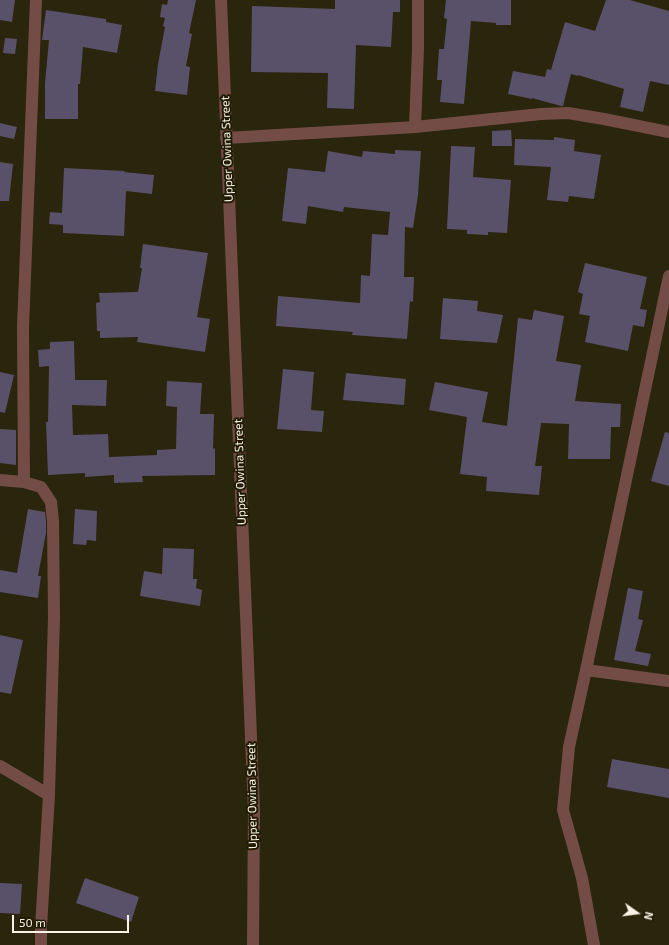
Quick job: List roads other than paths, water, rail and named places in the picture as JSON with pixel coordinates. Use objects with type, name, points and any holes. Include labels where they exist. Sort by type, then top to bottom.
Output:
[{"type":"street","points":[[24,482],[22,327],[36,0]]},
{"type":"street","name":"Upper Owina Street","points":[[221,0],[254,811],[253,945]]},
{"type":"street","points":[[415,127],[418,0]]},
{"type":"street","points":[[226,138],[415,127],[541,114],[568,113],[669,132]]},
{"type":"street","points":[[594,945],[582,878],[563,810],[569,747],[669,276]]},
{"type":"street","points":[[0,480],[24,482],[41,487],[51,502],[53,521],[54,617],[49,795],[40,945]]},
{"type":"street","points":[[586,670],[669,681]]},
{"type":"street","points":[[0,766],[49,795]]}]
